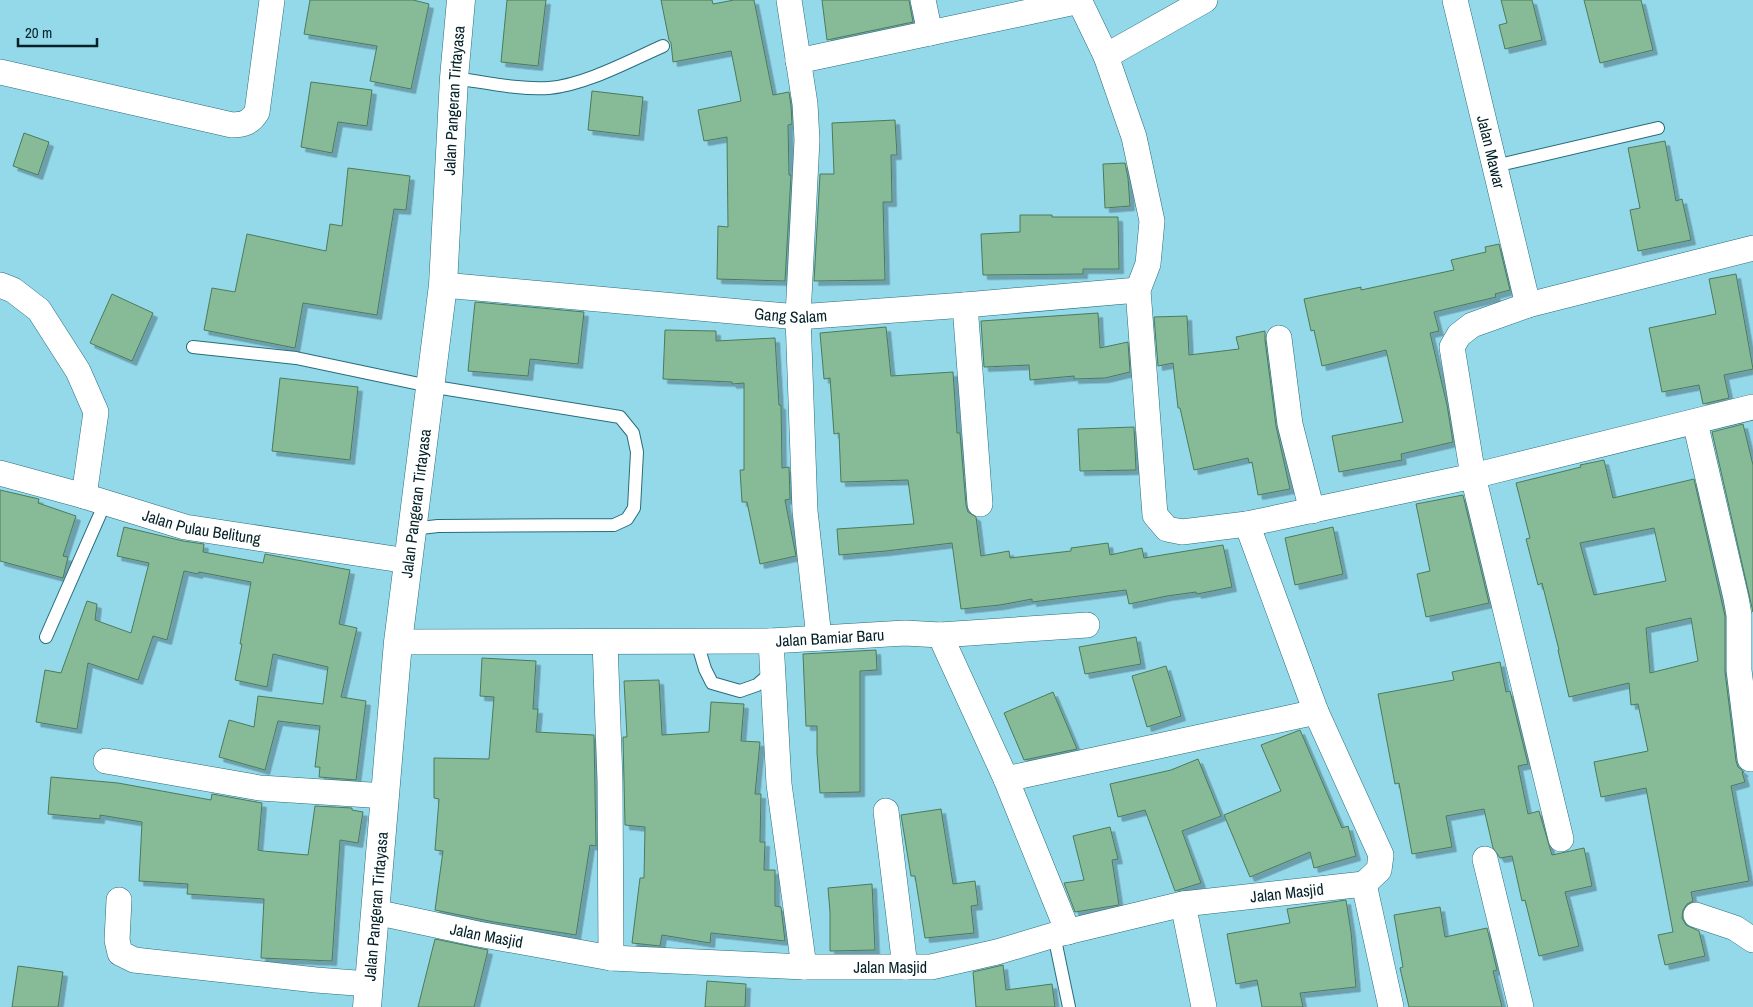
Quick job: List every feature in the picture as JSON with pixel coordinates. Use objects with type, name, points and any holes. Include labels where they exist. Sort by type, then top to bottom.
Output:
[{"type":"main road","name":"Jalan Pangeran Tirtayasa","points":[[368,995],[398,642],[443,285],[454,78],[461,0]]},
{"type":"street","points":[[0,72],[232,125],[243,125],[252,120],[257,112],[272,0]]},
{"type":"street","points":[[788,0],[805,104],[807,140],[798,317],[804,511],[819,638]]},
{"type":"street","points":[[923,0],[930,33]]},
{"type":"street","points":[[798,61],[1079,0],[1106,56],[1134,137],[1152,221],[1148,264],[1138,290],[1155,515],[1167,529],[1182,532],[1247,524],[1312,511],[1473,476],[1753,407]]},
{"type":"street","points":[[1106,56],[1205,0]]},
{"type":"street","name":"Jalan Mawar","points":[[1455,0],[1528,305]]},
{"type":"street","points":[[1561,839],[1473,476],[1452,347],[1459,335],[1472,325],[1528,305],[1753,248]]},
{"type":"street","points":[[0,285],[14,290],[39,310],[78,371],[96,412],[95,500]]},
{"type":"street","name":"Gang Salam","points":[[443,285],[798,317],[1138,290]]},
{"type":"street","points":[[965,305],[980,504]]},
{"type":"street","points":[[1279,338],[1290,424],[1312,511]]},
{"type":"street","points":[[1695,422],[1739,615],[1739,670],[1750,759]]},
{"type":"street","name":"Jalan Pulau Belitung","points":[[0,474],[95,500],[185,528],[408,561]]},
{"type":"street","points":[[1247,524],[1316,712],[1381,855],[1379,870],[1364,884],[1391,1007]]},
{"type":"street","name":"Jalan Bamiar Baru","points":[[398,642],[771,641],[905,634],[940,635],[1087,625]]},
{"type":"street","points":[[940,635],[1006,779],[1061,933]]},
{"type":"street","points":[[771,641],[779,784],[804,967]]},
{"type":"street","points":[[605,642],[610,781],[611,958]]},
{"type":"street","points":[[1006,779],[1316,712]]},
{"type":"street","points":[[106,761],[260,788],[386,796]]},
{"type":"street","points":[[886,811],[906,967]]},
{"type":"street","points":[[1485,859],[1521,1007]]},
{"type":"street","name":"Jalan Masjid","points":[[375,912],[478,934],[611,958],[804,967],[906,967],[931,966],[997,952],[1061,933],[1183,904],[1364,884]]},
{"type":"street","points":[[119,900],[118,946],[120,953],[134,960],[316,980],[368,995]]},
{"type":"street","points":[[1183,904],[1204,1007]]},
{"type":"street","points":[[1696,915],[1735,928],[1753,940]]},
{"type":"lane","points":[[454,78],[512,86],[549,88],[581,82],[663,46]]},
{"type":"lane","points":[[1495,166],[1658,128]]},
{"type":"lane","points":[[192,347],[296,358],[429,386],[620,417],[633,433],[637,452],[634,508],[626,519],[614,525],[438,526],[412,529]]},
{"type":"lane","points":[[46,637],[95,500]]},
{"type":"lane","points":[[696,642],[712,683],[740,691],[757,685],[773,671]]},
{"type":"lane","points":[[1061,933],[1069,1007]]},
{"type":"building","points":[[310,0],[413,0],[429,4],[411,89],[370,81],[377,46],[304,34]]},
{"type":"building","points":[[507,0],[546,0],[538,66],[501,62]]},
{"type":"building","points":[[661,0],[712,0],[713,4],[734,0],[754,0],[773,95],[789,92],[791,106],[792,124],[788,125],[789,175],[791,175],[785,281],[717,279],[718,226],[728,227],[727,137],[704,141],[698,110],[741,101],[731,51],[673,62],[671,43]]},
{"type":"building","points":[[822,0],[909,0],[913,22],[827,40]]},
{"type":"building","points":[[1501,0],[1532,0],[1542,40],[1505,49],[1499,25],[1507,23]]},
{"type":"building","points":[[1584,0],[1641,0],[1653,50],[1600,63]]},
{"type":"building","points":[[311,82],[372,90],[367,126],[338,122],[332,153],[301,147]]},
{"type":"building","points":[[592,91],[643,97],[639,136],[588,130]]},
{"type":"building","points":[[895,120],[897,155],[891,155],[892,202],[883,202],[885,280],[814,281],[820,174],[834,174],[832,123]]},
{"type":"building","points":[[24,133],[49,142],[38,175],[13,166]]},
{"type":"building","points":[[1665,141],[1676,201],[1682,199],[1691,240],[1638,251],[1630,210],[1640,208],[1628,148]]},
{"type":"building","points":[[1125,163],[1130,206],[1105,208],[1103,164]]},
{"type":"building","points":[[348,168],[410,176],[406,210],[394,209],[377,315],[303,303],[295,348],[204,330],[212,288],[235,292],[247,234],[326,251],[330,224],[342,226]]},
{"type":"building","points":[[1020,215],[1118,217],[1119,269],[1083,269],[1083,274],[983,275],[981,234],[1020,232]]},
{"type":"building","points":[[1499,244],[1510,290],[1495,294],[1496,297],[1434,312],[1439,331],[1430,333],[1447,405],[1453,442],[1401,454],[1402,460],[1339,472],[1332,436],[1403,422],[1386,350],[1322,366],[1314,330],[1311,331],[1304,299],[1361,287],[1361,290],[1454,270],[1451,260],[1486,252],[1485,247]]},
{"type":"building","points":[[1736,274],[1753,369],[1724,375],[1729,398],[1703,404],[1699,385],[1662,392],[1649,328],[1716,314],[1709,279]]},
{"type":"building","points":[[112,294],[153,313],[132,361],[90,343]]},
{"type":"building","points":[[475,302],[584,312],[578,364],[530,359],[528,376],[468,371]]},
{"type":"building","points":[[1098,313],[1100,348],[1128,342],[1130,372],[1105,378],[1074,379],[1074,376],[1030,380],[1029,365],[984,367],[981,321]]},
{"type":"building","points":[[1187,316],[1189,355],[1239,349],[1236,337],[1265,331],[1276,426],[1290,489],[1258,495],[1252,462],[1249,463],[1248,458],[1194,470],[1180,408],[1178,408],[1173,363],[1158,366],[1154,317]]},
{"type":"building","points":[[886,327],[891,376],[953,372],[957,433],[960,433],[966,505],[968,512],[976,517],[981,556],[1009,551],[1010,558],[1071,551],[1071,548],[1108,543],[1110,555],[1142,548],[1144,558],[1223,545],[1232,587],[1197,594],[1196,592],[1167,596],[1129,604],[1126,590],[1032,602],[1032,599],[961,609],[952,543],[839,555],[837,529],[914,524],[908,480],[841,482],[839,433],[834,434],[830,378],[824,379],[820,333]]},
{"type":"building","points":[[665,330],[716,331],[716,341],[775,338],[779,405],[781,405],[782,468],[789,467],[790,499],[785,500],[796,556],[760,564],[747,502],[742,502],[740,470],[744,470],[744,383],[732,384],[732,382],[663,379]]},
{"type":"building","points":[[280,378],[358,387],[350,460],[272,451]]},
{"type":"building","points":[[1743,424],[1753,465],[1753,612],[1712,432]]},
{"type":"building","points":[[1134,427],[1136,470],[1080,471],[1078,429]]},
{"type":"building","points":[[1604,460],[1613,498],[1694,479],[1725,616],[1725,672],[1736,761],[1738,767],[1744,772],[1742,772],[1745,782],[1731,786],[1749,881],[1691,892],[1693,901],[1687,904],[1683,910],[1682,918],[1686,925],[1699,931],[1705,956],[1665,965],[1658,935],[1673,932],[1646,788],[1601,797],[1594,762],[1648,751],[1638,704],[1631,705],[1629,683],[1569,697],[1542,583],[1538,585],[1526,539],[1530,538],[1516,483],[1581,467],[1580,465]],"holes":[[[1654,528],[1666,581],[1594,595],[1580,543]],[[1691,618],[1698,661],[1650,673],[1646,628]]]},
{"type":"building","points":[[0,490],[39,499],[38,503],[76,516],[63,556],[68,557],[63,578],[0,561]]},
{"type":"building","points":[[1463,495],[1489,603],[1426,617],[1417,574],[1430,571],[1416,504]]},
{"type":"building","points":[[124,527],[204,544],[203,552],[263,563],[265,554],[350,570],[339,624],[357,628],[341,697],[366,701],[356,780],[319,777],[320,767],[315,767],[320,726],[278,721],[265,770],[219,757],[229,720],[254,727],[258,696],[323,704],[328,667],[273,654],[267,687],[235,680],[251,582],[199,572],[198,574],[184,571],[167,640],[153,636],[138,680],[88,663],[77,729],[36,722],[45,670],[61,673],[87,601],[97,604],[95,620],[131,633],[149,563],[117,556]]},
{"type":"building","points":[[1333,527],[1343,574],[1295,585],[1285,538]]},
{"type":"building","points":[[1136,637],[1141,664],[1085,674],[1079,647]]},
{"type":"building","points":[[876,650],[877,670],[860,671],[860,792],[820,793],[817,726],[806,726],[803,654]]},
{"type":"building","points":[[482,658],[536,661],[533,709],[538,709],[536,732],[594,735],[596,846],[590,845],[576,935],[494,922],[435,910],[443,851],[435,850],[439,799],[434,798],[434,758],[489,759],[494,697],[480,696]]},
{"type":"building","points":[[1500,662],[1506,692],[1510,691],[1528,764],[1518,766],[1528,814],[1539,811],[1552,855],[1584,848],[1592,886],[1565,892],[1579,946],[1539,956],[1525,900],[1522,901],[1512,856],[1500,858],[1493,848],[1484,809],[1446,816],[1452,847],[1412,854],[1399,783],[1395,784],[1378,694],[1454,680],[1452,672]]},
{"type":"building","points":[[1166,666],[1181,716],[1147,727],[1132,676]]},
{"type":"building","points":[[659,680],[662,735],[709,732],[711,702],[744,704],[741,741],[760,742],[755,794],[761,794],[760,842],[765,842],[764,870],[775,870],[775,906],[781,907],[785,941],[711,933],[710,943],[662,935],[660,946],[632,943],[640,878],[644,878],[645,827],[625,825],[623,737],[627,737],[624,681]]},
{"type":"building","points":[[1053,692],[1077,749],[1024,760],[1004,713]]},
{"type":"building","points":[[1300,730],[1342,828],[1348,826],[1356,856],[1314,868],[1310,852],[1250,877],[1224,815],[1281,791],[1261,745]]},
{"type":"building","points":[[1198,759],[1221,816],[1182,831],[1201,883],[1175,891],[1145,810],[1118,817],[1110,784],[1171,770]]},
{"type":"building","points":[[51,777],[118,783],[211,800],[212,794],[262,803],[258,850],[263,851],[308,855],[315,806],[352,808],[352,810],[363,812],[358,843],[340,840],[332,961],[261,958],[264,899],[187,894],[188,884],[139,881],[142,822],[100,815],[100,819],[48,814]]},
{"type":"building","points":[[941,809],[953,884],[975,881],[978,905],[971,906],[974,933],[925,938],[915,876],[911,876],[901,815]]},
{"type":"building","points":[[1110,827],[1118,859],[1112,860],[1119,905],[1075,912],[1064,883],[1084,880],[1073,836]]},
{"type":"building","points":[[872,884],[875,950],[830,951],[828,888]]},
{"type":"building","points":[[1346,900],[1356,987],[1300,993],[1303,1007],[1262,1007],[1257,980],[1236,984],[1227,934],[1290,923],[1287,909]]},
{"type":"building","points":[[1440,907],[1445,937],[1487,928],[1497,970],[1493,971],[1502,1007],[1409,1007],[1400,968],[1403,967],[1394,915]]},
{"type":"building","points":[[435,939],[488,950],[474,1007],[418,1007]]},
{"type":"building","points":[[1003,965],[1006,990],[1052,984],[1055,1007],[976,1007],[973,972]]},
{"type":"building","points":[[18,966],[63,972],[58,1007],[12,1007]]},
{"type":"building","points":[[707,981],[746,984],[745,1007],[705,1007]]}]
